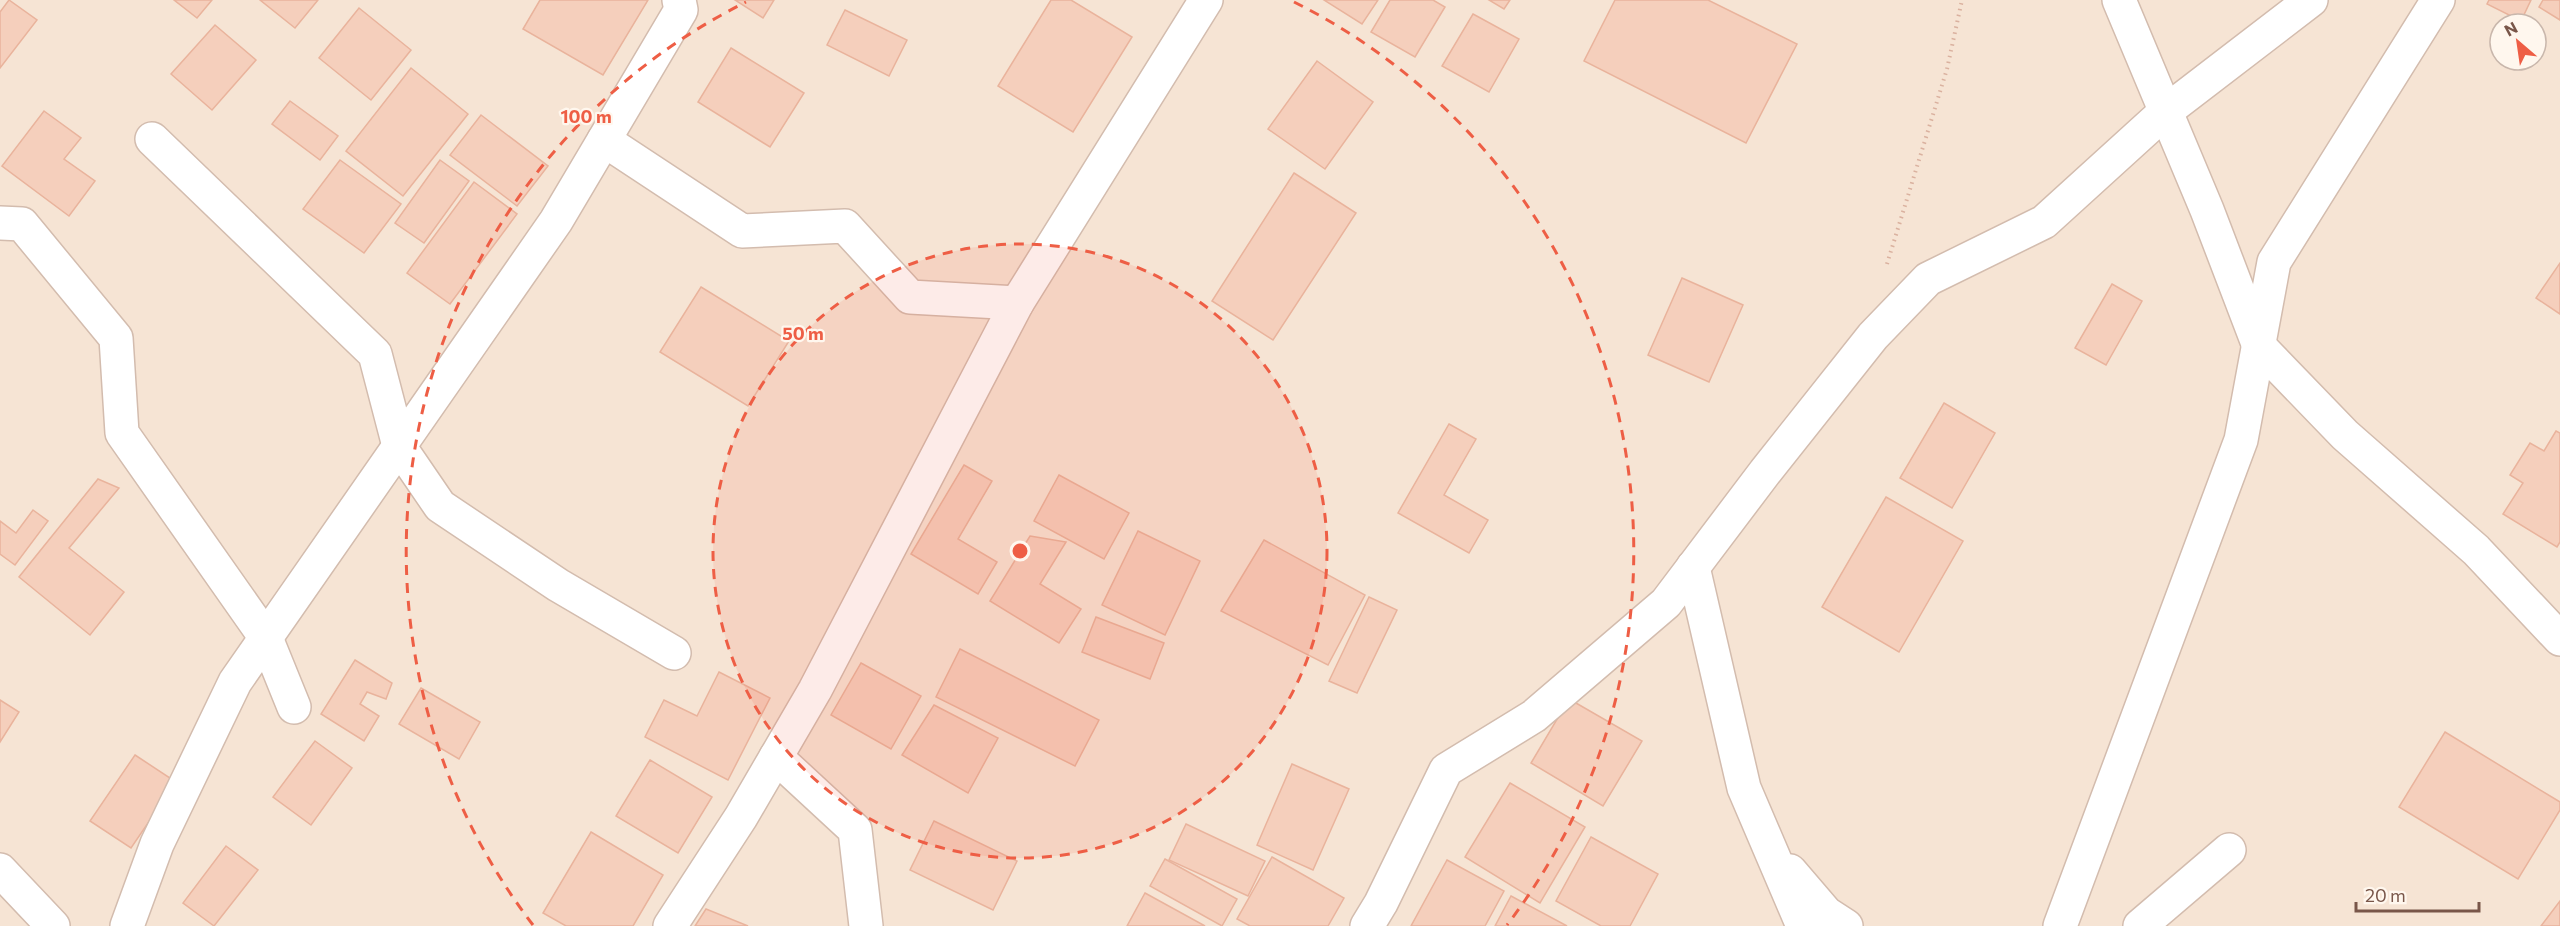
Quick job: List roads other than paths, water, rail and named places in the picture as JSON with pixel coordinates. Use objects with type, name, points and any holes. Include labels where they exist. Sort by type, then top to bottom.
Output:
[{"type":"street","points":[[127,926],[157,844],[235,682],[556,221],[681,10],[679,0]]},
{"type":"street","points":[[670,926],[741,817],[815,690],[1017,303],[1206,0]]},
{"type":"street","points":[[2120,0],[2207,210],[2259,346],[2345,435],[2476,550],[2560,639]]},
{"type":"street","points":[[1367,926],[1381,903],[1446,770],[1534,716],[1666,603],[1765,472],[1873,336],[1928,279],[2044,222],[2165,111],[2311,0]]},
{"type":"street","points":[[2060,926],[2241,440],[2274,262],[2438,0]]},
{"type":"street","points":[[152,140],[375,354],[399,446],[440,506],[558,585],[674,653]]},
{"type":"street","points":[[604,140],[742,231],[845,226],[910,297],[1017,303]]},
{"type":"street","points":[[0,223],[22,224],[116,338],[122,433],[266,638],[294,706]]},
{"type":"street","points":[[1693,567],[1744,788],[1803,926]]},
{"type":"street","points":[[776,757],[855,830],[866,926]]},
{"type":"street","points":[[1769,847],[1826,913],[1846,926]]},
{"type":"street","points":[[2140,926],[2229,850]]},
{"type":"street","points":[[0,870],[53,926]]}]
